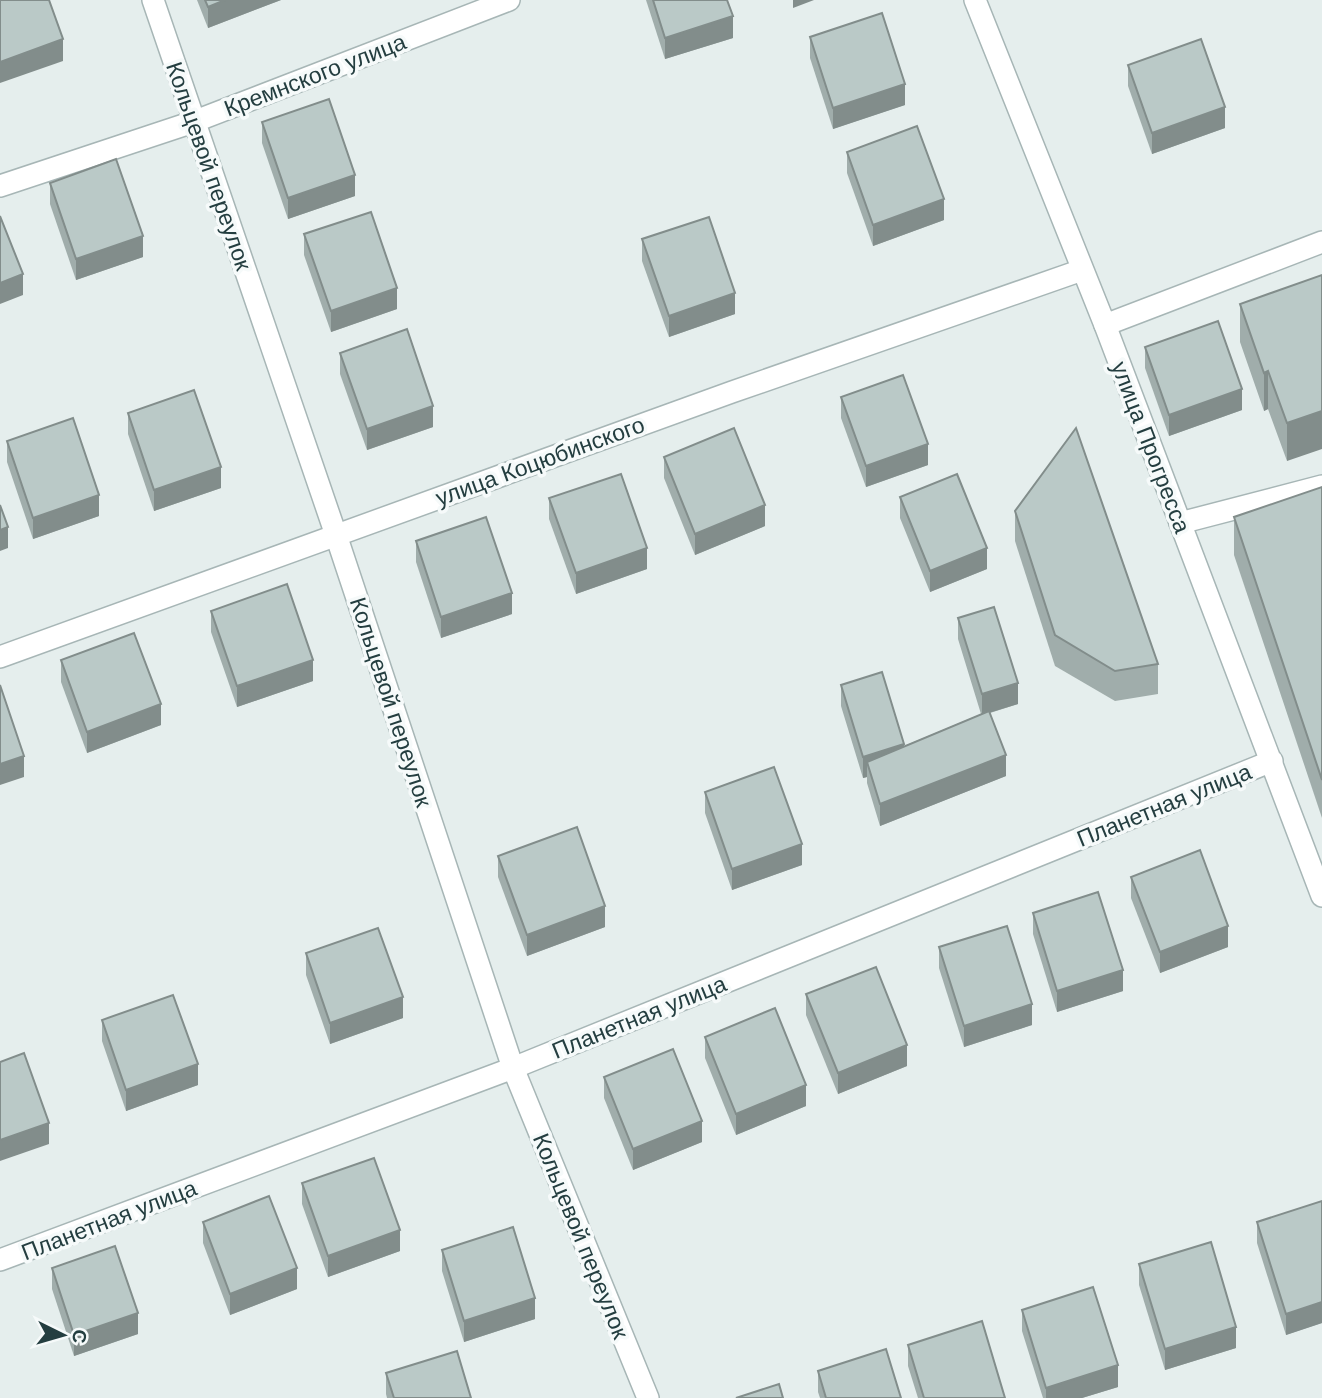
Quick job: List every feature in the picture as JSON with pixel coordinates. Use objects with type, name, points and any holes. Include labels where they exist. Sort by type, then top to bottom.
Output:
[{"type":"street","name":"Кольцевой переулок","points":[[153,0],[513,1068],[648,1398]]},
{"type":"street","name":"Кремнского улица","points":[[0,186],[193,122],[509,0]]},
{"type":"street","name":"улица Прогресса","points":[[975,0],[1105,326],[1322,895]]},
{"type":"street","points":[[1105,326],[1322,242]]},
{"type":"street","name":"улица Коцюбинского","points":[[0,657],[732,392],[1082,270]]},
{"type":"street","points":[[1181,523],[1322,486]]},
{"type":"street","name":"Планетная улица","points":[[0,1261],[513,1068],[1272,761]]},
{"type":"building","points":[[0,0],[49,0],[63,39],[0,62]]},
{"type":"building","points":[[205,0],[225,0],[208,7]]},
{"type":"building","points":[[653,0],[727,0],[733,16],[665,38]]},
{"type":"building","points":[[882,13],[905,84],[833,108],[810,37]]},
{"type":"building","points":[[1201,39],[1225,107],[1152,133],[1128,65]]},
{"type":"building","points":[[329,99],[355,175],[288,198],[262,122]]},
{"type":"building","points":[[917,126],[944,199],[873,225],[847,152]]},
{"type":"building","points":[[116,159],[143,236],[76,259],[50,183]]},
{"type":"building","points":[[371,212],[397,288],[331,311],[304,234]]},
{"type":"building","points":[[0,216],[23,274],[0,283]]},
{"type":"building","points":[[709,217],[735,293],[669,316],[642,239]]},
{"type":"building","points":[[1322,275],[1322,411],[1287,423],[1268,371],[1264,373],[1240,304]]},
{"type":"building","points":[[1218,321],[1242,389],[1169,415],[1145,347]]},
{"type":"building","points":[[407,329],[433,406],[367,429],[340,353]]},
{"type":"building","points":[[903,375],[928,444],[866,466],[841,397]]},
{"type":"building","points":[[194,390],[221,467],[154,490],[128,413]]},
{"type":"building","points":[[73,418],[99,495],[33,518],[7,441]]},
{"type":"building","points":[[734,428],[765,505],[695,534],[664,457]]},
{"type":"building","points":[[1076,428],[1158,664],[1115,671],[1055,635],[1015,511]]},
{"type":"building","points":[[621,474],[647,548],[576,573],[549,498]]},
{"type":"building","points":[[957,474],[987,548],[930,571],[900,497]]},
{"type":"building","points":[[1322,487],[1322,780],[1234,517]]},
{"type":"building","points":[[0,505],[8,527],[0,530]]},
{"type":"building","points":[[486,517],[512,593],[441,617],[416,541]]},
{"type":"building","points":[[287,584],[313,660],[237,686],[211,611]]},
{"type":"building","points":[[994,607],[1018,683],[982,694],[958,618]]},
{"type":"building","points":[[134,633],[161,704],[87,732],[61,660]]},
{"type":"building","points":[[882,672],[904,744],[863,757],[841,685]]},
{"type":"building","points":[[0,685],[24,756],[0,764]]},
{"type":"building","points":[[989,711],[1006,755],[880,804],[867,762]]},
{"type":"building","points":[[774,767],[802,844],[732,869],[705,792]]},
{"type":"building","points":[[577,827],[605,906],[527,935],[498,856]]},
{"type":"building","points":[[1200,850],[1228,926],[1160,952],[1131,877]]},
{"type":"building","points":[[1098,892],[1123,970],[1057,991],[1033,913]]},
{"type":"building","points":[[1007,926],[1032,1004],[964,1026],[939,947]]},
{"type":"building","points":[[378,928],[403,997],[330,1023],[306,953]]},
{"type":"building","points":[[876,967],[907,1045],[838,1073],[806,994]]},
{"type":"building","points":[[173,995],[198,1064],[126,1090],[102,1020]]},
{"type":"building","points":[[775,1008],[806,1085],[736,1114],[705,1037]]},
{"type":"building","points":[[673,1049],[702,1121],[633,1149],[604,1077]]},
{"type":"building","points":[[24,1053],[49,1123],[0,1140],[0,1062]]},
{"type":"building","points":[[374,1158],[400,1230],[328,1256],[302,1183]]},
{"type":"building","points":[[269,1196],[297,1268],[230,1294],[203,1222]]},
{"type":"building","points":[[1322,1201],[1322,1302],[1286,1314],[1257,1222]]},
{"type":"building","points":[[513,1227],[535,1298],[464,1321],[442,1250]]},
{"type":"building","points":[[1211,1242],[1236,1327],[1165,1349],[1139,1264]]},
{"type":"building","points":[[115,1246],[138,1313],[74,1335],[52,1268]]},
{"type":"building","points":[[1093,1287],[1118,1365],[1046,1388],[1022,1310]]},
{"type":"building","points":[[982,1321],[1005,1398],[924,1398],[908,1345]]},
{"type":"building","points":[[886,1349],[901,1398],[826,1398],[818,1371]]},
{"type":"building","points":[[457,1351],[471,1398],[394,1398],[386,1373]]},
{"type":"building","points":[[779,1384],[783,1398],[736,1398]]}]
